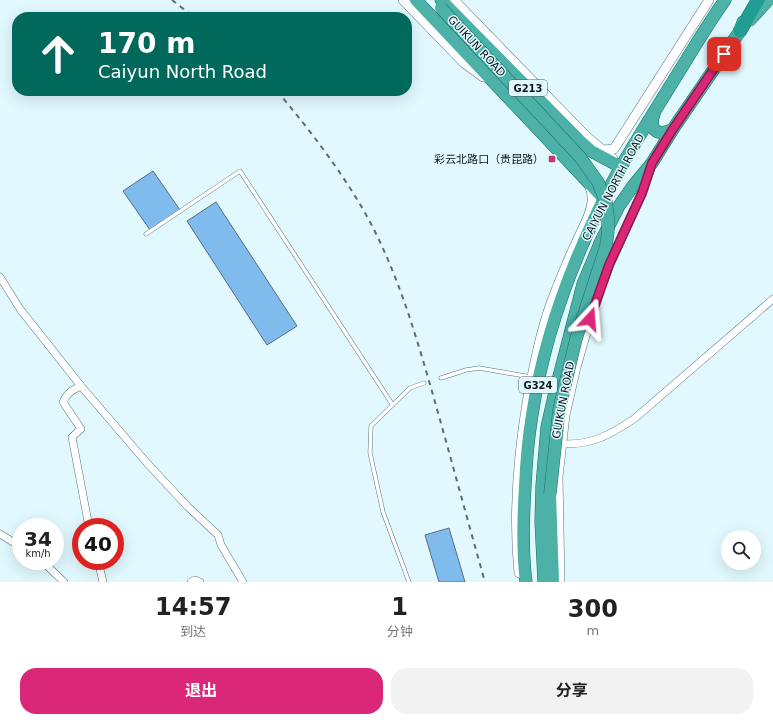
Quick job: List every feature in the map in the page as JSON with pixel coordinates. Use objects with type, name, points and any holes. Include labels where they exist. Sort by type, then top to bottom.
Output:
[{"type":"highway","name":"GUIKUN ROAD","points":[[416,0],[604,199]]},
{"type":"highway","name":"CAIYUN NORTH ROAD","points":[[525,582],[521,561],[526,461],[532,415],[540,371],[563,292],[574,262],[604,199],[657,108],[725,0]]},
{"type":"highway","name":"CAIYUN NORTH ROAD","points":[[544,582],[541,522],[542,485],[547,427],[556,386],[583,284],[601,241],[619,206],[632,186],[652,163],[673,129],[740,31],[751,0]]},
{"type":"highway","points":[[740,31],[758,0]]},
{"type":"highway","points":[[740,31],[768,0]]},
{"type":"highway","name":"GUIKUN ROAD","points":[[438,3],[580,157],[598,182],[606,202],[608,217],[606,246],[585,308],[559,410],[550,494],[552,582]]},
{"type":"highway","name":"G213","points":[[438,3],[597,151],[622,167]]},
{"type":"highway","points":[[657,108],[651,122],[653,128],[656,131],[663,133],[673,129]]},
{"type":"highway","points":[[571,164],[581,166],[587,164],[597,151]]},
{"type":"highway","points":[[590,210],[604,199]]},
{"type":"street","points":[[403,0],[464,63],[499,89]]},
{"type":"street","points":[[454,0],[585,135],[597,151],[614,149],[709,0]]},
{"type":"street","points":[[560,582],[558,477],[565,415],[586,330],[609,265],[642,193],[652,163]]},
{"type":"street","points":[[520,582],[521,561],[517,491],[523,430],[532,377],[539,344],[550,306],[567,261],[590,210],[593,197],[588,182]]},
{"type":"street","points":[[0,277],[20,309],[80,386],[147,463],[188,507],[218,535],[221,545],[243,582]]},
{"type":"street","points":[[562,444],[591,441],[608,435],[634,419],[773,299]]},
{"type":"street","points":[[80,386],[66,395],[63,402],[81,429],[72,437],[87,518]]},
{"type":"street","points":[[0,534],[12,541]]},
{"type":"street","points":[[51,570],[64,582]]},
{"type":"street","points":[[100,570],[103,582]]},
{"type":"street","points":[[191,582],[195,580],[200,582]]},
{"type":"lane","points":[[146,234],[240,171],[392,404]]},
{"type":"lane","points":[[440,378],[466,370],[479,368],[532,377]]},
{"type":"lane","points":[[409,582],[383,512],[370,452],[371,426],[410,388],[424,383]]},
{"type":"building","points":[[153,171],[180,210],[150,230],[123,191]]},
{"type":"building","points":[[216,202],[297,326],[267,345],[187,221]]},
{"type":"building","points":[[449,528],[465,582],[439,582],[425,535]]},
{"type":"railway","points":[[172,0],[188,12]]},
{"type":"railway","points":[[281,96],[312,134],[344,179],[375,231],[393,273],[416,337],[485,582]]},
{"type":"place","name":"彩云北路口（贵昆路）","points":[[552,159]]},
{"type":"route","points":[[590,319],[609,265],[642,193],[652,163],[673,129],[724,54]]}]
